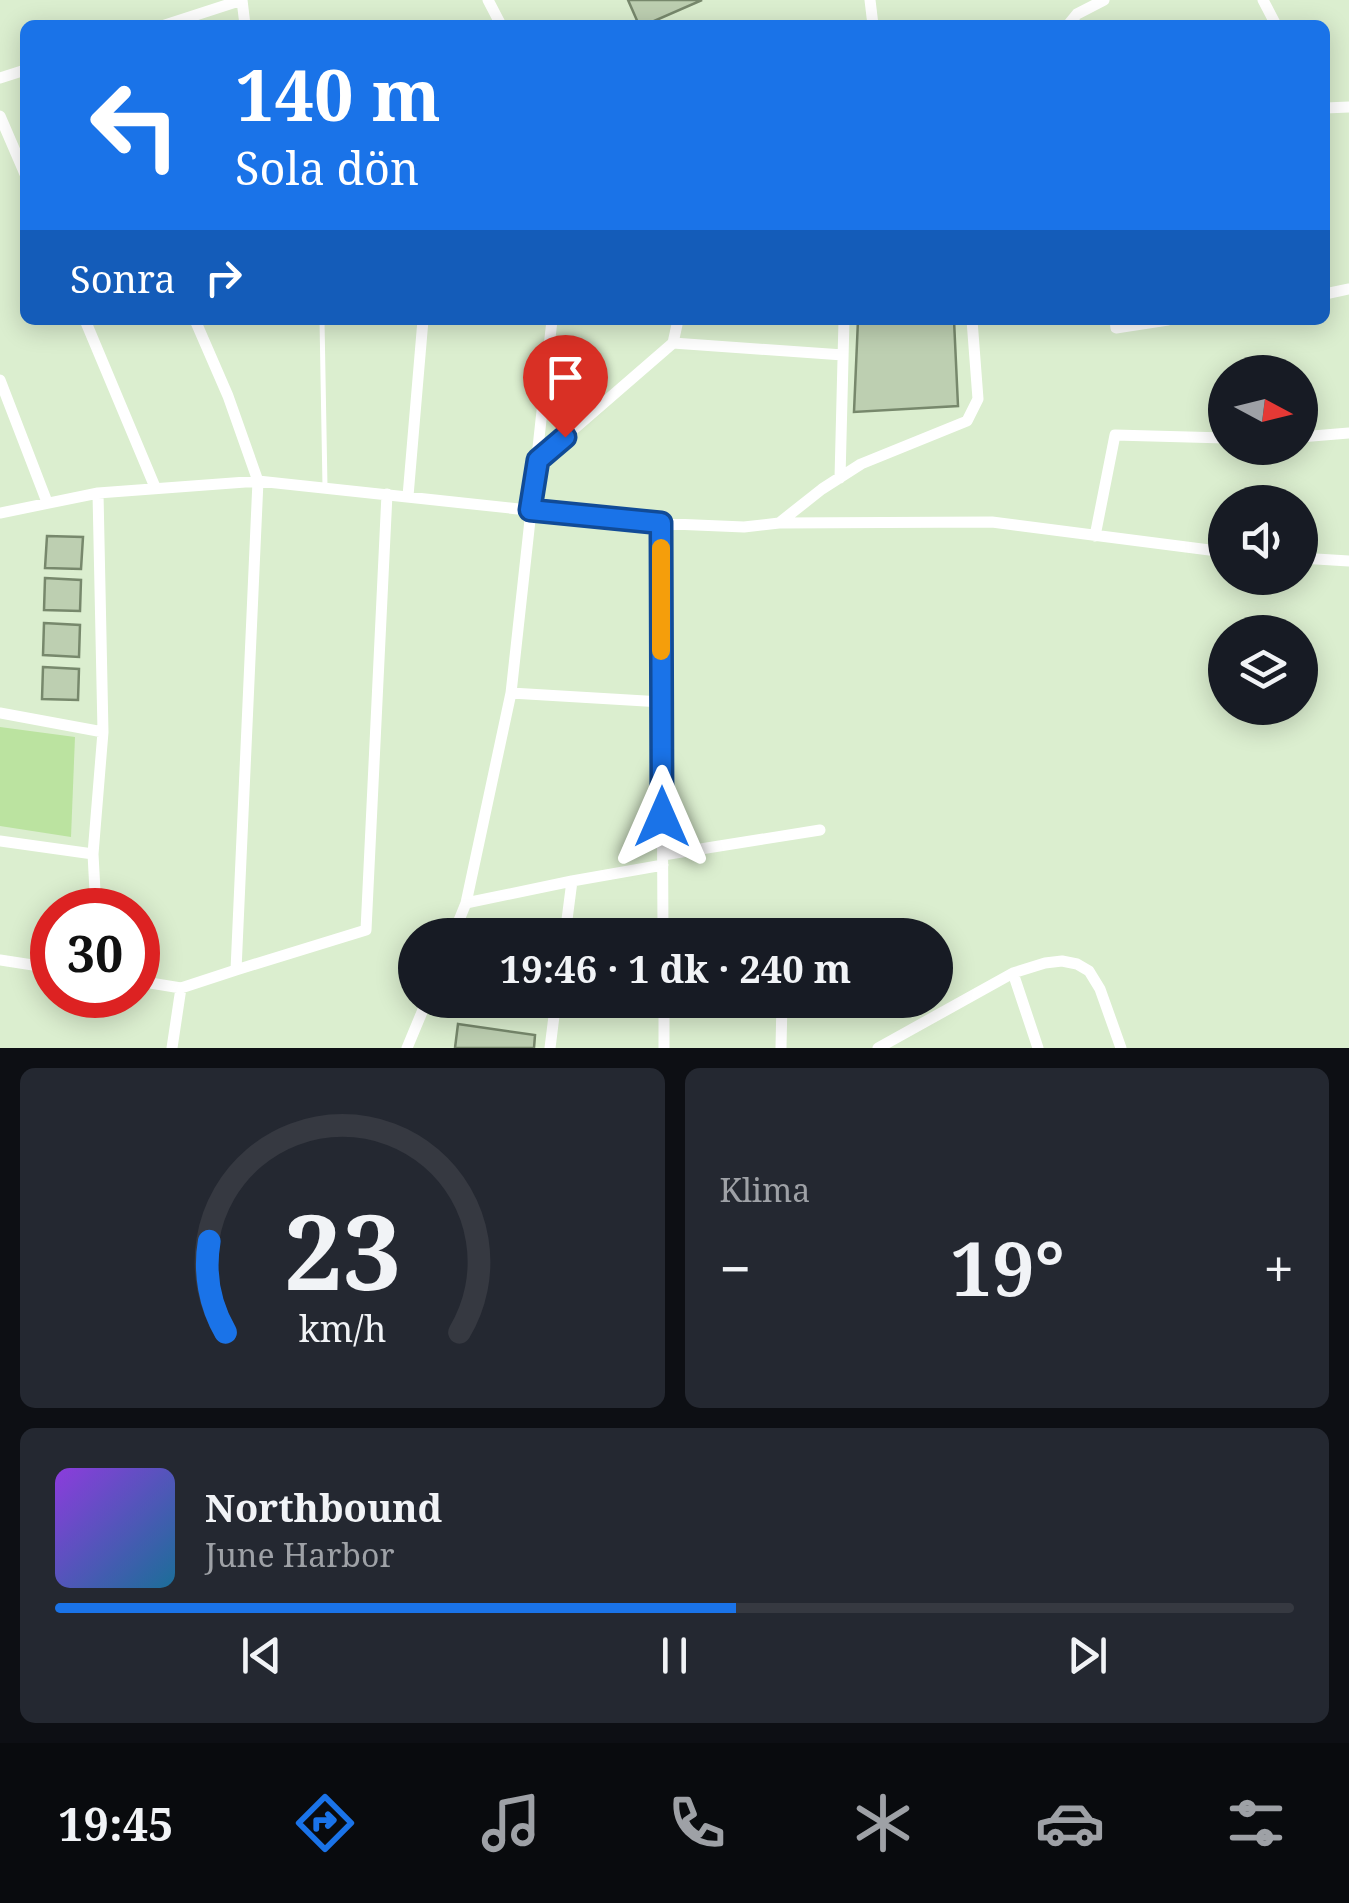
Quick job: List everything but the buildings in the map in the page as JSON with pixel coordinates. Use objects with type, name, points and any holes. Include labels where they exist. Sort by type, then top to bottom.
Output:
[{"type":"street","points":[[180,20],[242,0]]},
{"type":"street","points":[[1072,20],[1104,0]]},
{"type":"street","points":[[0,116],[20,162]]},
{"type":"street","points":[[87,325],[154,487]]},
{"type":"street","points":[[196,325],[228,396],[258,482],[236,970]]},
{"type":"street","points":[[408,496],[422,325]]},
{"type":"street","points":[[460,918],[511,692],[552,325]]},
{"type":"street","points":[[538,460],[672,342],[677,325]]},
{"type":"street","points":[[840,478],[844,325]]},
{"type":"street","points":[[779,523],[861,464],[967,421],[978,399],[972,325]]},
{"type":"street","points":[[672,342],[843,355]]},
{"type":"street","points":[[0,380],[47,502]]},
{"type":"street","points":[[1318,436],[1349,434]]},
{"type":"street","points":[[1095,536],[1114,435],[1208,438]]},
{"type":"street","points":[[0,513],[98,492],[258,482],[661,523],[744,527],[779,523],[992,522],[1208,550]]},
{"type":"street","points":[[95,888],[93,854],[102,732],[98,492]]},
{"type":"street","points":[[160,985],[181,988],[366,930],[387,494]]},
{"type":"street","points":[[661,523],[663,918]]},
{"type":"street","points":[[1318,559],[1349,561]]},
{"type":"street","points":[[511,692],[662,702]]},
{"type":"street","points":[[0,713],[102,732]]},
{"type":"street","points":[[466,903],[820,830]]},
{"type":"street","points":[[0,841],[93,854]]},
{"type":"street","points":[[567,918],[572,881]]},
{"type":"street","points":[[0,960],[30,965]]},
{"type":"street","points":[[878,1048],[1013,974],[1054,961],[1070,962],[1089,971],[1100,989],[1121,1048]]},
{"type":"street","points":[[1013,974],[1038,1048]]},
{"type":"street","points":[[172,1048],[181,988]]},
{"type":"street","points":[[407,1048],[420,1018]]},
{"type":"street","points":[[550,1048],[554,1018]]},
{"type":"street","points":[[664,1018],[664,1048]]},
{"type":"street","points":[[781,1048],[782,1018]]},
{"type":"lane","points":[[322,325],[325,488]]},
{"type":"green space","points":[[0,727],[75,737],[71,837],[0,826]]},
{"type":"slow traffic","points":[[661,548],[661,651]]},
{"type":"route","points":[[565,437],[538,460],[530,510],[661,523],[662,817]]}]
